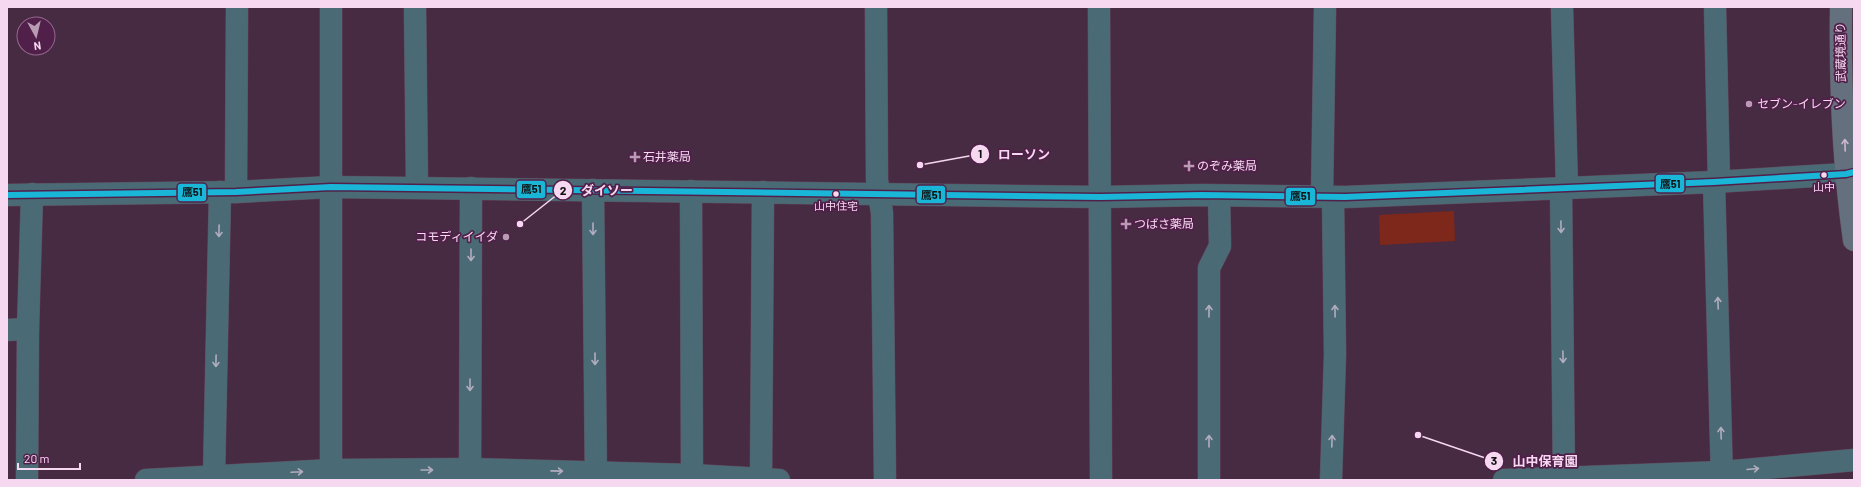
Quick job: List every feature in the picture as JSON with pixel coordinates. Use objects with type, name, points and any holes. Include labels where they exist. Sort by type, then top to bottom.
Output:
[{"type":"main road","name":"武蔵境通り","points":[[1841,7],[1841,70],[1854,240]]},
{"type":"street","points":[[214,476],[237,7]]},
{"type":"street","points":[[331,7],[331,475]]},
{"type":"street","points":[[415,7],[418,187]]},
{"type":"street","points":[[876,7],[877,180],[882,213],[884,480]]},
{"type":"street","points":[[1098,7],[1101,197],[1101,480]]},
{"type":"street","points":[[1326,7],[1328,197],[1335,354],[1331,480]]},
{"type":"street","points":[[1562,7],[1564,188],[1564,479]]},
{"type":"street","points":[[1715,7],[1722,476]]},
{"type":"street","points":[[7,195],[228,192],[331,187],[418,187],[1101,197],[1328,197],[1717,182],[1850,173]]},
{"type":"street","points":[[470,475],[471,188]]},
{"type":"street","points":[[593,190],[596,476]]},
{"type":"street","points":[[691,191],[692,478]]},
{"type":"street","points":[[146,480],[214,476],[331,475],[596,476],[770,479],[763,192]]},
{"type":"street","points":[[27,480],[17,329],[32,194]]},
{"type":"street","points":[[1209,480],[1209,268],[1220,246],[1219,196]]},
{"type":"street","points":[[1504,480],[1722,476],[1854,460]]},
{"type":"shaded area","points":[[1454,211],[1455,241],[1380,245],[1379,215]]},
{"type":"transit line","name":"鷹51","points":[[7,195],[236,192],[331,187],[1101,197],[1202,195],[1345,197],[1714,182],[1846,174],[1854,172]]},
{"type":"place","name":"セブン-イレブン","points":[[1749,104]]},
{"type":"place","name":"石井薬局","points":[[635,157]]},
{"type":"place","name":"ローソン","points":[[920,165]]},
{"type":"place","name":"のぞみ薬局","points":[[1189,166]]},
{"type":"place","name":"山中","points":[[1824,175]]},
{"type":"place","name":"山中住宅","points":[[836,194]]},
{"type":"place","name":"ダイソー","points":[[520,224]]},
{"type":"place","name":"つばさ薬局","points":[[1126,224]]},
{"type":"place","name":"コモディイイダ","points":[[506,237]]},
{"type":"place","name":"山中保育園","points":[[1418,435]]}]
